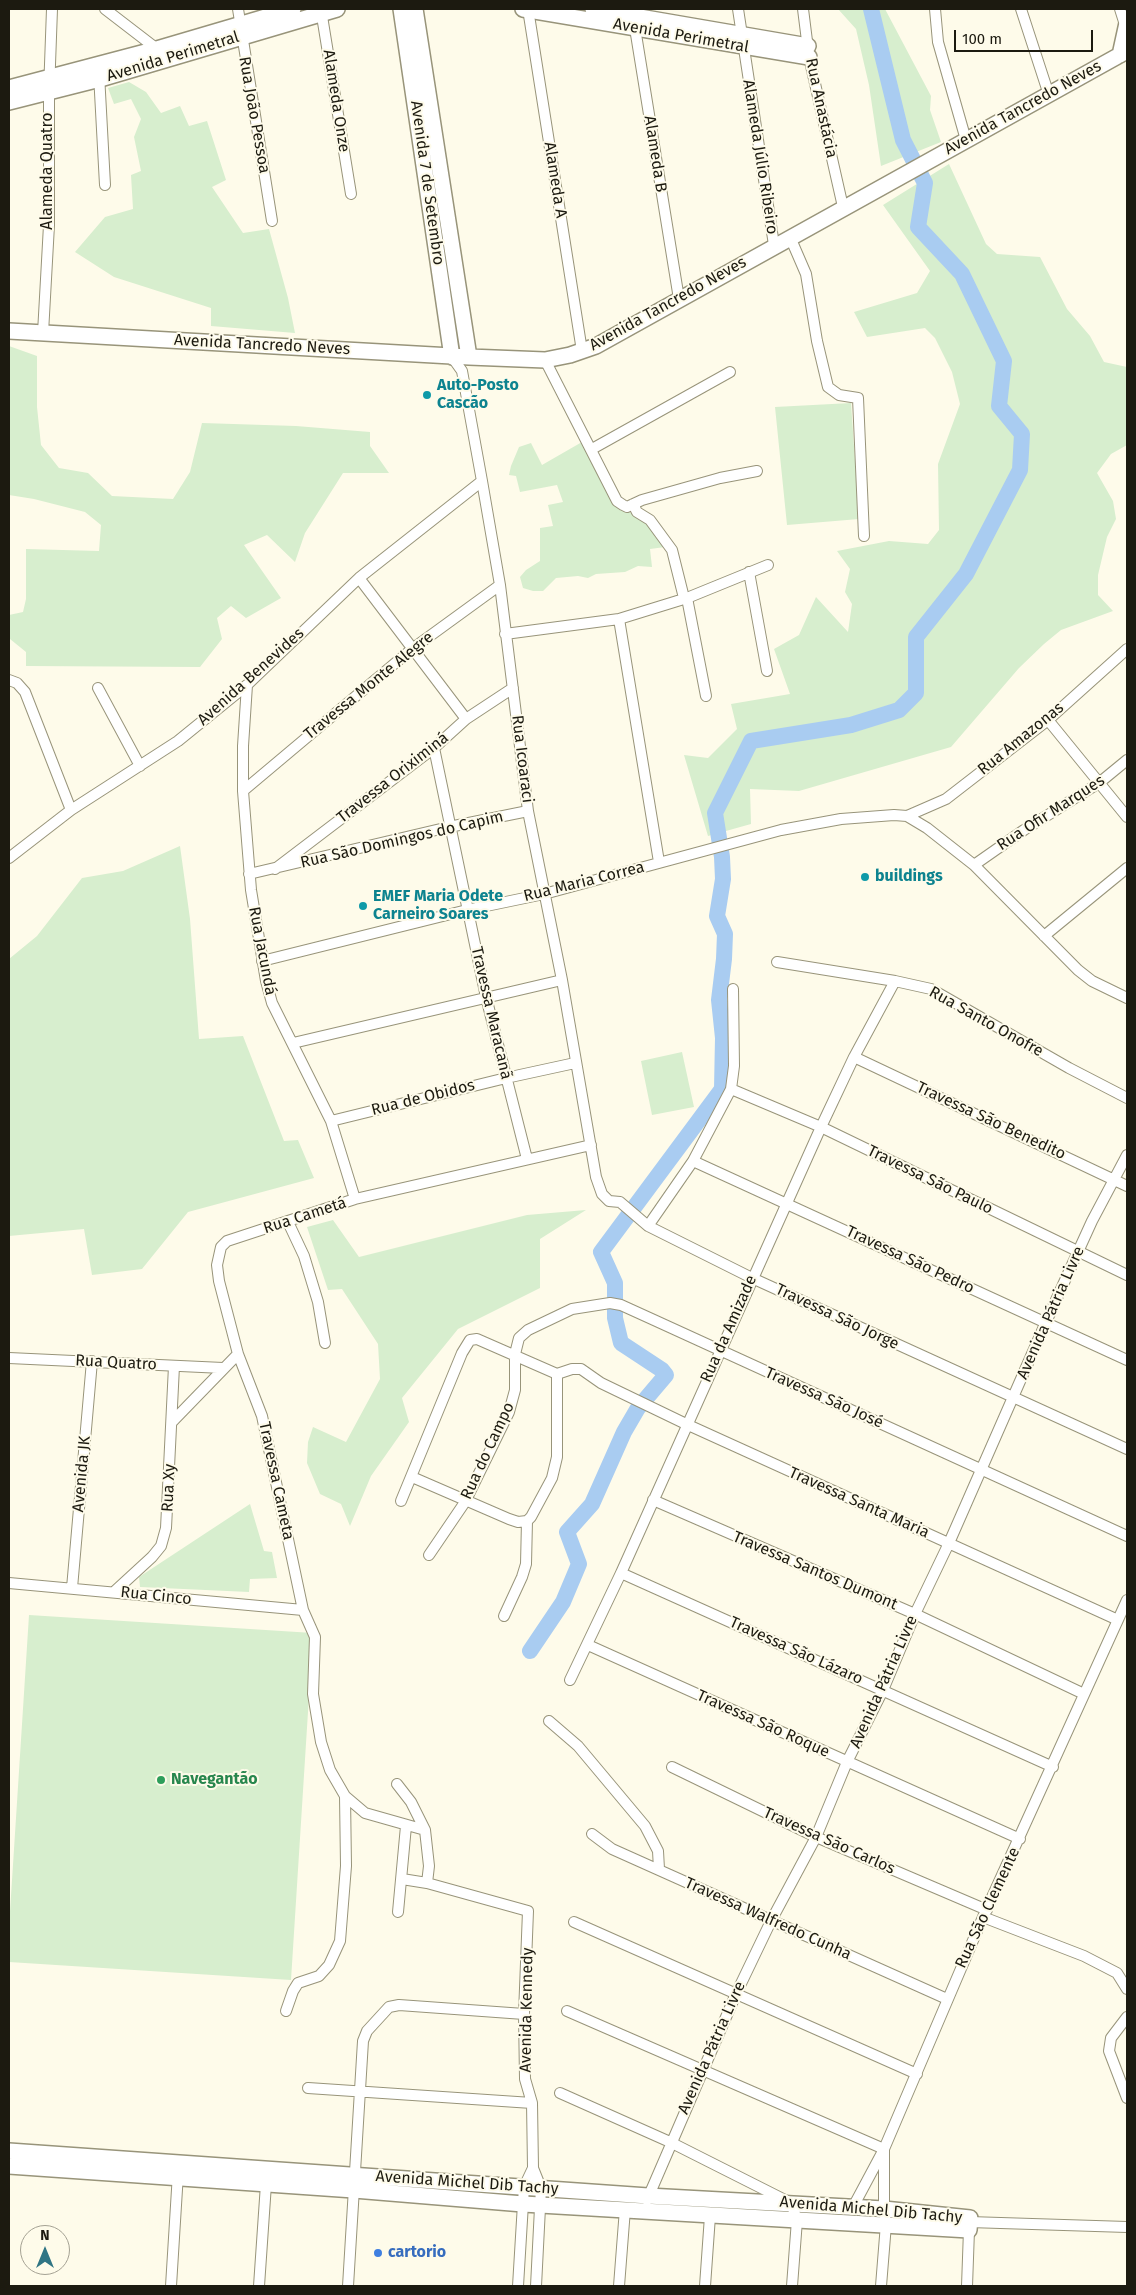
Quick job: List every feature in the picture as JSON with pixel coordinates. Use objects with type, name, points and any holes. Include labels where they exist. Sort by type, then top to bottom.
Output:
[{"type":"street","name":"Alameda Quatro","points":[[42,333],[49,225],[49,85],[52,9]]},
{"type":"street","points":[[105,9],[157,49]]},
{"type":"street","name":"Avenida Perimetral","points":[[131,63],[157,49],[240,23],[293,9]]},
{"type":"street","name":"Avenida Perimetral","points":[[9,102],[49,85],[131,63],[240,23],[337,9]]},
{"type":"street","points":[[401,9],[418,67]]},
{"type":"street","points":[[415,9],[418,67],[434,176],[466,364]]},
{"type":"street","name":"Avenida Perimetral","points":[[527,9],[634,17]]},
{"type":"street","name":"Alameda A","points":[[527,9],[582,351]]},
{"type":"street","name":"Avenida Perimetral","points":[[593,9],[742,41],[809,52]]},
{"type":"street","name":"Alameda Júlio Ribeiro","points":[[738,9],[774,245]]},
{"type":"street","name":"Rua Anastácia","points":[[802,9],[809,52],[843,207]]},
{"type":"street","points":[[935,9],[938,42],[966,140]]},
{"type":"street","points":[[1021,9],[1049,95]]},
{"type":"street","points":[[1120,9],[1127,26],[1125,57]]},
{"type":"street","name":"Alameda Onze","points":[[321,11],[351,194]]},
{"type":"street","name":"Alameda B","points":[[634,17],[679,299]]},
{"type":"street","name":"Rua João Pessoa","points":[[240,23],[272,221]]},
{"type":"street","name":"Avenida Tancredo Neves","points":[[9,331],[300,346],[452,357],[466,364],[545,360],[582,351],[596,346],[790,236],[1105,63],[1125,57]]},
{"type":"street","points":[[99,72],[105,185]]},
{"type":"street","name":"Avenida Perimetral","points":[[9,88],[49,85]]},
{"type":"street","name":"Avenida 7 de Setembro","points":[[434,176],[452,357]]},
{"type":"street","points":[[790,236],[806,274],[817,341],[828,387],[839,396],[858,398],[860,405],[859,443],[864,536]]},
{"type":"street","points":[[545,360],[617,501],[627,507],[642,500],[720,478],[757,472]]},
{"type":"street","name":"Rua Icoaraci","points":[[466,364],[482,481],[500,585],[528,811],[562,980],[575,1063],[591,1145]]},
{"type":"street","points":[[592,449],[730,372]]},
{"type":"street","name":"Avenida Benevides","points":[[9,858],[71,810],[178,741],[247,685],[359,578],[482,481]]},
{"type":"street","points":[[633,504],[637,512],[655,526],[672,550],[685,598],[706,696]]},
{"type":"street","points":[[505,634],[619,619],[685,598],[768,565]]},
{"type":"street","points":[[749,572],[767,671]]},
{"type":"street","points":[[359,578],[466,719]]},
{"type":"street","name":"Travessa Monte Alegre","points":[[243,791],[412,649],[500,585]]},
{"type":"street","points":[[619,619],[659,862]]},
{"type":"street","name":"Rua Amazonas","points":[[906,816],[946,799],[1048,720],[1127,649]]},
{"type":"street","points":[[9,680],[21,687],[25,692],[43,734],[71,810]]},
{"type":"street","name":"Rua Jacundá","points":[[247,685],[243,746],[243,791],[250,874],[262,961],[272,1003],[331,1121],[355,1200]]},
{"type":"street","points":[[98,688],[140,766]]},
{"type":"street","name":"Travessa Oriximiná","points":[[275,869],[434,748],[466,719],[513,688]]},
{"type":"street","points":[[1048,720],[1127,817]]},
{"type":"street","name":"Travessa Maracanã","points":[[434,748],[486,997],[527,1160]]},
{"type":"street","name":"Rua Ofir Marques","points":[[974,865],[1024,830],[1099,783],[1127,760]]},
{"type":"street","name":"Rua São Domingos do Capim","points":[[250,874],[449,827],[528,811]]},
{"type":"street","name":"Rua Maria Correa","points":[[262,961],[467,910],[544,894],[781,830],[841,819],[878,815],[906,816]]},
{"type":"street","points":[[906,816],[927,828],[974,865],[1078,970],[1092,981],[1127,998]]},
{"type":"street","points":[[1044,936],[1127,868]]},
{"type":"street","name":"Rua Santo Onofre","points":[[777,962],[895,981],[932,989],[1069,1068],[1127,1098]]},
{"type":"street","points":[[294,1044],[562,980]]},
{"type":"street","name":"Rua da Amizade","points":[[570,1680],[621,1573],[686,1424],[821,1127],[854,1057],[895,981]]},
{"type":"street","points":[[648,1226],[692,1161],[731,1089],[734,1066],[733,989]]},
{"type":"street","name":"Travessa São Benedito","points":[[854,1057],[1127,1186]]},
{"type":"street","name":"Rua de Obidos","points":[[331,1121],[575,1063]]},
{"type":"street","name":"Travessa São Paulo","points":[[731,1089],[821,1127],[1127,1275]]},
{"type":"street","name":"Rua Cametá","points":[[238,1354],[219,1280],[218,1255],[227,1241],[355,1200],[591,1145]]},
{"type":"street","name":"Travessa São Jorge","points":[[591,1145],[596,1177],[602,1194],[609,1201],[620,1202],[648,1226],[752,1278],[1127,1449]]},
{"type":"street","name":"Avenida Pátria Livre","points":[[645,2203],[736,1994],[771,1921],[816,1837],[847,1762],[883,1690],[914,1614],[949,1543],[1046,1322],[1127,1155]]},
{"type":"street","name":"Travessa São Pedro","points":[[692,1161],[1127,1360]]},
{"type":"street","points":[[288,1222],[304,1256],[318,1302],[325,1343]]},
{"type":"street","name":"Travessa São José","points":[[520,1338],[528,1330],[572,1309],[616,1304],[1127,1536]]},
{"type":"street","name":"Rua do Campo","points":[[428,1555],[465,1502],[509,1412],[515,1390],[515,1354],[520,1338]]},
{"type":"street","points":[[401,1501],[462,1354],[470,1340],[477,1339],[557,1374],[557,1457],[552,1478],[532,1517],[527,1521],[518,1522],[509,1519],[465,1502],[412,1477]]},
{"type":"street","points":[[172,1422],[238,1354]]},
{"type":"street","name":"Travessa Cameta","points":[[238,1354],[262,1416],[304,1610],[315,1637],[313,1694],[321,1742],[330,1770],[345,1796]]},
{"type":"street","name":"Rua Quatro","points":[[9,1358],[223,1368]]},
{"type":"street","name":"Avenida JK","points":[[72,1588],[92,1361]]},
{"type":"street","name":"Rua Xy","points":[[115,1592],[152,1558],[161,1546],[164,1537],[174,1366]]},
{"type":"street","name":"Travessa Santa Maria","points":[[557,1374],[572,1369],[581,1369],[601,1383],[641,1403],[1118,1620]]},
{"type":"street","name":"Travessa Santos Dumont","points":[[653,1500],[914,1614],[1084,1694]]},
{"type":"street","points":[[504,1616],[526,1564],[527,1521]]},
{"type":"street","name":"Travessa São Lázaro","points":[[621,1573],[1053,1767]]},
{"type":"street","name":"Rua Cinco","points":[[9,1583],[304,1610]]},
{"type":"street","name":"Rua São Clemente","points":[[881,2286],[886,2224],[884,2209],[884,2149],[985,1913],[1053,1767],[1127,1600]]},
{"type":"street","name":"Travessa São Roque","points":[[588,1645],[1020,1838]]},
{"type":"street","points":[[549,1721],[578,1746],[645,1826],[658,1851],[659,1869]]},
{"type":"street","name":"Travessa São Carlos","points":[[672,1767],[816,1837],[1084,1956],[1117,1973],[1127,1989]]},
{"type":"street","points":[[397,1784],[411,1802],[425,1830],[428,1866],[427,1883],[402,1878]]},
{"type":"street","points":[[345,1796],[365,1813],[425,1830]]},
{"type":"street","points":[[286,2011],[298,1983],[319,1976],[329,1965],[340,1941],[346,1866],[345,1796]]},
{"type":"street","points":[[398,1912],[406,1826]]},
{"type":"street","name":"Travessa Walfredo Cunha","points":[[592,1834],[612,1849],[947,1999]]},
{"type":"street","name":"Avenida Kennedy","points":[[427,1883],[528,1911],[524,2014],[526,2080],[532,2103],[533,2168],[541,2188],[536,2286]]},
{"type":"street","points":[[574,1922],[917,2074]]},
{"type":"street","points":[[348,2286],[363,2041],[367,2031],[389,2007],[399,2005],[524,2014]]},
{"type":"street","points":[[567,2011],[884,2149],[853,2207]]},
{"type":"street","points":[[1127,2018],[1111,2038],[1109,2051],[1127,2098]]},
{"type":"street","points":[[308,2088],[532,2103]]},
{"type":"street","points":[[560,2093],[670,2142],[791,2204],[797,2220],[792,2286]]},
{"type":"street","name":"Avenida Michel Dib Tachy","points":[[9,2151],[178,2170],[266,2184],[355,2182],[523,2204],[625,2209],[645,2203],[791,2204],[884,2209],[970,2218],[969,2226],[710,2216],[645,2203],[541,2188],[355,2182],[178,2170],[9,2166]]},
{"type":"street","name":"Avenida Kennedy","points":[[518,2286],[524,2187],[533,2168]]},
{"type":"street","points":[[171,2286],[178,2170]]},
{"type":"street","points":[[258,2286],[266,2184]]},
{"type":"street","points":[[619,2286],[625,2209]]},
{"type":"street","points":[[705,2286],[710,2216]]},
{"type":"street","points":[[967,2286],[969,2226],[1127,2227]]},
{"type":"green space","points":[[838,9],[885,9],[931,96],[930,110],[941,142],[881,166],[869,85],[856,29]]},
{"type":"green space","points":[[129,82],[146,92],[161,113],[180,106],[189,126],[207,121],[226,180],[212,187],[243,233],[269,229],[288,298],[295,333],[211,326],[211,308],[114,277],[75,252],[105,217],[133,209],[131,175],[141,171],[134,137],[141,119],[131,99],[114,104],[108,88]]},
{"type":"green space","points":[[949,164],[986,244],[997,254],[1040,257],[1067,309],[1090,336],[1104,362],[1127,367],[1127,445],[1111,454],[1097,473],[1113,501],[1116,519],[1107,537],[1098,575],[1098,595],[1113,611],[1061,630],[1044,644],[1019,668],[951,747],[799,791],[750,789],[751,824],[708,836],[684,755],[708,758],[737,729],[731,704],[790,694],[774,649],[799,635],[816,597],[848,632],[852,604],[845,592],[850,569],[837,551],[889,541],[928,544],[939,530],[938,464],[960,404],[952,372],[935,338],[925,328],[867,337],[854,312],[917,293],[930,271],[883,205]]},
{"type":"green space","points":[[9,346],[37,356],[37,407],[41,445],[59,468],[88,473],[112,496],[173,499],[190,472],[202,423],[296,426],[370,432],[370,446],[389,473],[343,473],[305,533],[295,562],[267,535],[244,545],[281,598],[246,618],[231,606],[217,618],[222,639],[200,667],[26,666],[26,652],[10,639],[9,615],[23,612],[26,599],[26,549],[99,551],[101,525],[85,512],[34,499],[9,495]]},
{"type":"green space","points":[[851,403],[859,519],[787,525],[775,407]]},
{"type":"green space","points":[[582,442],[617,506],[645,520],[665,547],[650,549],[652,567],[638,566],[625,572],[596,574],[588,578],[578,576],[556,578],[543,591],[523,588],[520,577],[526,570],[540,561],[540,528],[553,526],[548,505],[563,502],[557,485],[520,492],[516,476],[509,475],[511,466],[519,447],[531,443],[542,465]]},
{"type":"green space","points":[[180,846],[190,919],[199,1039],[243,1036],[284,1141],[298,1140],[314,1178],[188,1212],[142,1269],[92,1275],[84,1229],[9,1236],[9,959],[37,936],[82,878],[123,871]]},
{"type":"green space","points":[[682,1052],[694,1107],[652,1115],[641,1061]]},
{"type":"green space","points":[[586,1210],[540,1239],[540,1288],[458,1329],[402,1398],[409,1422],[371,1476],[350,1526],[341,1504],[320,1494],[307,1463],[308,1442],[313,1427],[346,1442],[380,1379],[378,1344],[342,1289],[328,1290],[307,1227],[333,1220],[359,1257],[527,1215]]},
{"type":"green space","points":[[250,1504],[264,1551],[272,1552],[277,1578],[250,1579],[249,1592],[140,1587],[139,1577]]},
{"type":"green space","name":"Navegantão","points":[[29,1615],[313,1633],[291,1980],[9,1962],[9,1927]]},
{"type":"waterway","points":[[530,1651],[563,1602],[579,1564],[567,1532],[592,1504],[624,1432],[638,1408],[666,1375],[662,1370],[621,1343],[615,1318],[615,1283],[601,1252],[722,1089],[723,1038],[719,1000],[725,934],[717,916],[723,879],[722,857],[715,813],[751,741],[851,725],[899,710],[916,693],[916,637],[966,574],[1020,470],[1022,434],[999,406],[1004,361],[962,274],[918,227],[925,183],[903,140],[871,9]]},
{"type":"place","name":"Auto-Posto Cascão","points":[[427,395]]},
{"type":"place","name":"buildings","points":[[865,877]]},
{"type":"place","name":"EMEF Maria Odete Carneiro Soares","points":[[363,906]]},
{"type":"place","name":"Navegantão","points":[[161,1780]]},
{"type":"place","name":"cartorio","points":[[378,2253]]}]
